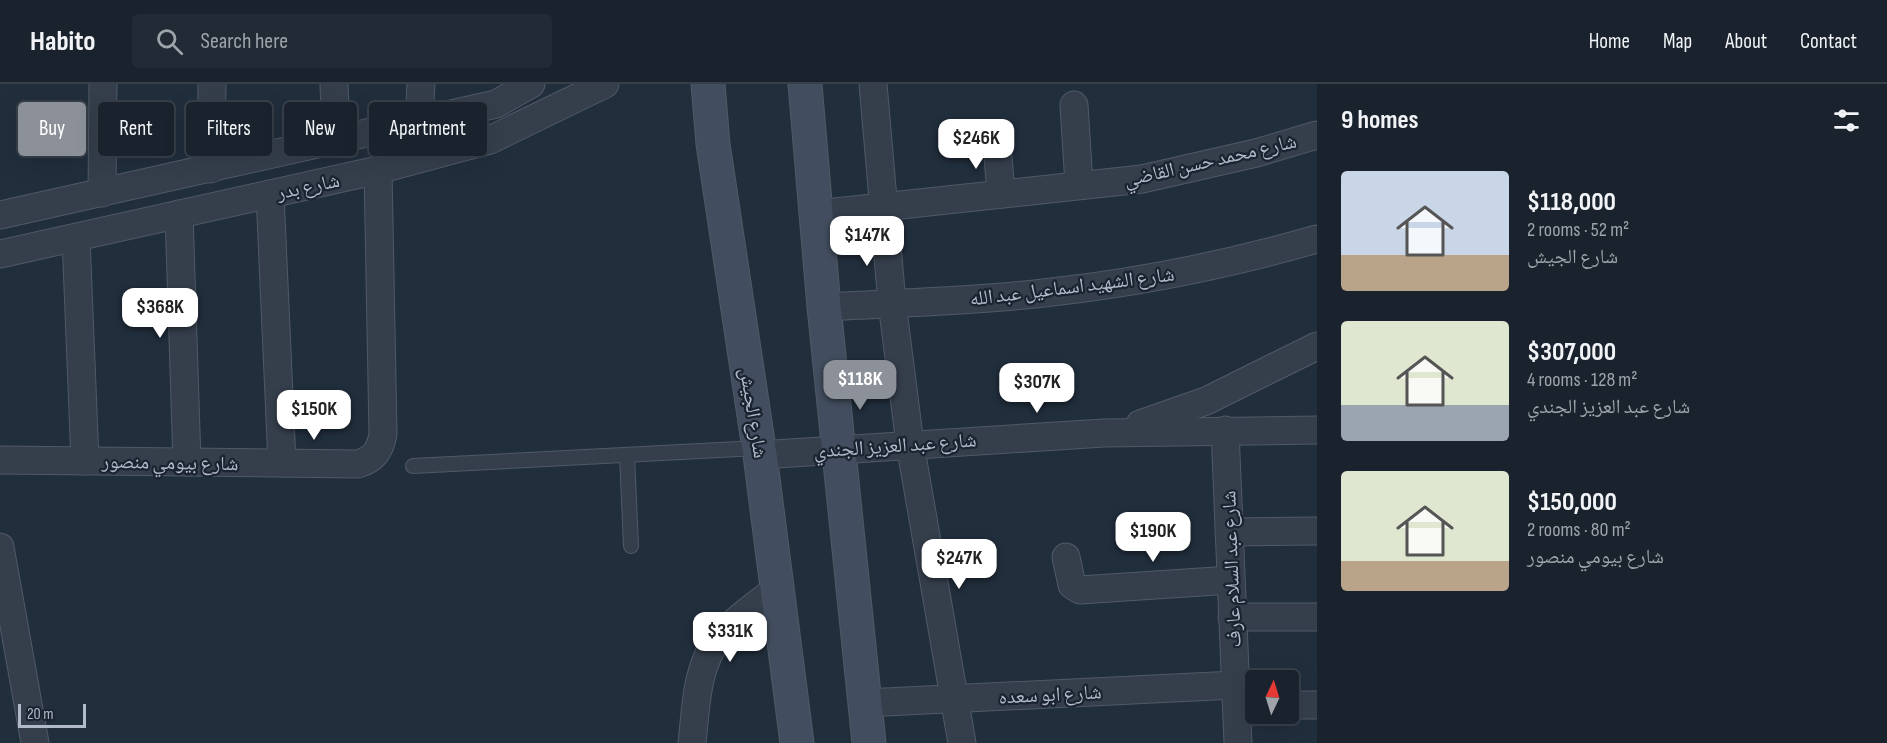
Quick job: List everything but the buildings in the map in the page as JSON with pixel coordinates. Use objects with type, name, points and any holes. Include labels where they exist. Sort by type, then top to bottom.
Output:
[{"type":"main road","name":"شارع الجيش","points":[[708,84],[712,144],[760,451],[797,743]]},
{"type":"main road","points":[[805,84],[824,307],[869,743]]},
{"type":"street","points":[[102,193],[103,84]]},
{"type":"street","points":[[211,169],[212,84]]},
{"type":"street","points":[[334,84],[335,102]]},
{"type":"street","points":[[420,102],[421,84]]},
{"type":"street","name":"شارع بدر","points":[[0,254],[378,170],[490,140],[605,84]]},
{"type":"street","points":[[873,84],[892,303],[910,444],[962,743]]},
{"type":"street","name":"شارع بدر","points":[[487,106],[496,104],[524,87]]},
{"type":"street","points":[[1074,105],[1079,185]]},
{"type":"street","name":"شارع محمد حسن القاضي","points":[[817,214],[1142,179],[1256,153],[1317,135]]},
{"type":"street","points":[[997,143],[1001,194]]},
{"type":"street","name":"شارع بدر","points":[[0,215],[284,152]]},
{"type":"street","name":"شارع بيومي منصور","points":[[0,460],[358,464],[376,454],[381,445],[378,170]]},
{"type":"street","points":[[270,194],[282,463]]},
{"type":"street","points":[[179,214],[187,462]]},
{"type":"street","points":[[76,238],[84,461]]},
{"type":"street","name":"شارع الشهيد اسماعيل عبد الله","points":[[824,307],[1050,292],[1119,284],[1253,257],[1317,239]]},
{"type":"street","points":[[1104,433],[1166,416],[1206,401],[1317,346]]},
{"type":"street","points":[[1254,376],[1317,368]]},
{"type":"street","name":"شارع عبد السلام عارف","points":[[1225,430],[1238,743]]},
{"type":"street","name":"شارع عبد العزيز الجندي","points":[[760,451],[1104,433],[1317,430]]},
{"type":"street","points":[[1229,531],[1317,531]]},
{"type":"street","points":[[0,547],[35,743]]},
{"type":"street","points":[[1066,557],[1072,585],[1080,590],[1231,580]]},
{"type":"street","points":[[692,743],[699,687],[710,651],[720,636],[777,588]]},
{"type":"street","points":[[1232,617],[1317,617]]},
{"type":"street","name":"شارع ابو سعده","points":[[865,703],[1236,685]]},
{"type":"lane","points":[[413,466],[627,454],[760,451]]},
{"type":"lane","points":[[627,454],[632,546]]}]
